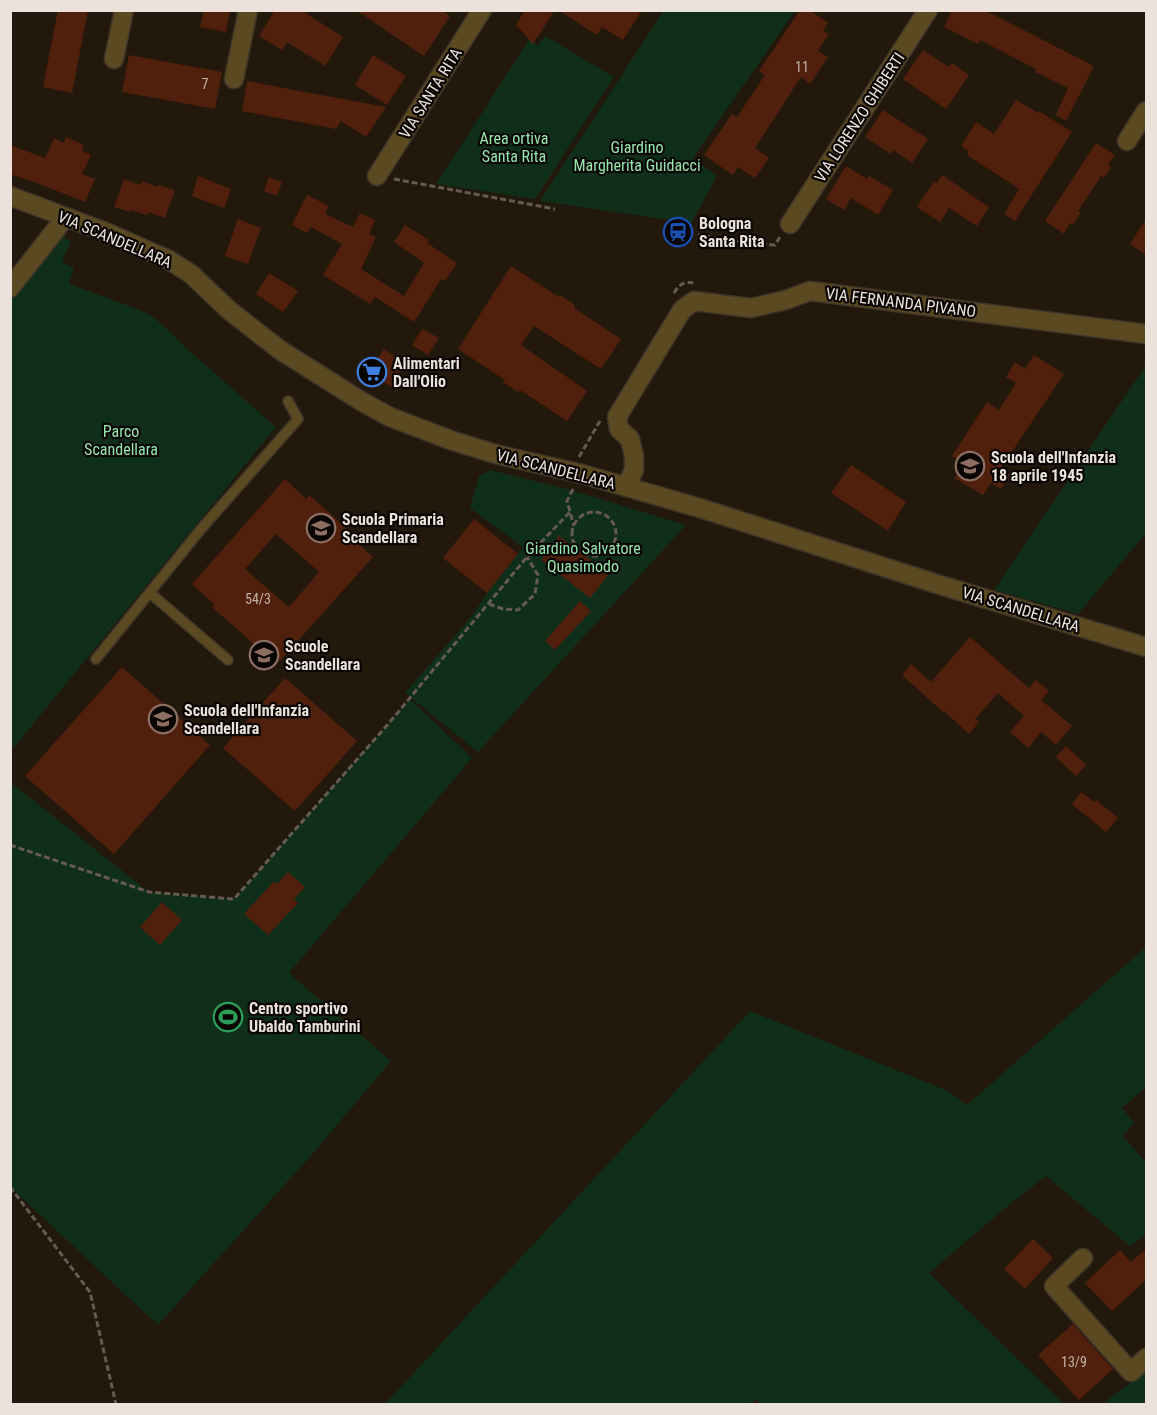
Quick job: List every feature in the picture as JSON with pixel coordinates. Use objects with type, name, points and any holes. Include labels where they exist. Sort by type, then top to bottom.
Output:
[{"type":"street","points":[[114,59],[124,10]]},
{"type":"street","points":[[234,79],[248,10]]},
{"type":"street","name":"VIA SANTA RITA","points":[[377,176],[482,10]]},
{"type":"street","name":"VIA LORENZO GHIBERTI","points":[[790,224],[928,10]]},
{"type":"street","points":[[1127,141],[1146,111]]},
{"type":"street","name":"VIA SCANDELLARA","points":[[10,196],[108,233],[169,260],[191,274],[230,311],[280,350],[390,417],[453,441],[499,455],[582,474],[703,509],[940,585],[1146,647]]},
{"type":"street","points":[[10,288],[65,218]]},
{"type":"street","name":"VIA FERNANDA PIVANO","points":[[626,487],[633,470],[634,456],[630,439],[619,429],[617,417],[682,310],[694,301],[751,308],[786,300],[810,291],[1146,334]]},
{"type":"street","points":[[1083,1258],[1054,1286],[1131,1371],[1146,1358]]},
{"type":"lane","points":[[96,659],[201,530],[297,419],[288,401]]},
{"type":"lane","points":[[150,593],[228,660]]},
{"type":"path","points":[[377,176],[555,209]]},
{"type":"path","points":[[698,235],[775,245],[790,224]]},
{"type":"path","points":[[571,494],[567,501],[574,541],[582,552],[589,555],[603,554],[609,550],[616,537],[614,524],[609,518],[596,512],[582,516],[573,526]]},
{"type":"path","points":[[10,845],[149,892],[234,899],[389,723],[527,557],[570,512]]},
{"type":"path","points":[[489,604],[503,609],[518,610],[535,594],[538,575],[527,557]]},
{"type":"path","points":[[10,1187],[90,1292],[116,1404]]},
{"type":"green space","name":"Giardino Margherita Guidacci","points":[[664,10],[795,11],[693,158],[717,176],[691,223],[540,201]]},
{"type":"green space","name":"Area ortiva Santa Rita","points":[[545,36],[614,77],[535,199],[436,184],[529,40],[538,46]]},
{"type":"green space","name":"Parco Scandellara","points":[[63,237],[71,241],[62,262],[74,268],[69,284],[140,310],[156,319],[276,427],[11,751],[11,297]]},
{"type":"green space","points":[[1146,365],[1146,533],[1078,614],[994,590]]},
{"type":"green space","name":"Giardino Salvatore Quasimodo","points":[[490,470],[574,491],[686,525],[478,752],[405,693],[472,616],[523,547],[470,508],[479,476]]},
{"type":"green space","name":"Centro sportivo Ubaldo Tamburini","points":[[410,699],[472,758],[289,973],[391,1061],[316,1150],[158,1325],[11,1188],[10,782],[149,892],[234,899]]},
{"type":"green space","points":[[1146,947],[1146,1087],[1122,1108],[1134,1123],[1122,1136],[1146,1162],[1146,1234],[1130,1246],[1046,1176],[929,1273],[1064,1404],[760,1404],[756,1400],[747,1404],[385,1404],[750,1011],[948,1091],[967,1105]]},
{"type":"green space","points":[[1146,1371],[1146,1404],[1102,1404]]},
{"type":"building","points":[[58,10],[88,10],[72,93],[43,87]]},
{"type":"building","points":[[204,10],[230,10],[226,32],[200,27]]},
{"type":"building","points":[[275,10],[301,10],[343,37],[325,66],[287,42],[282,50],[259,36]]},
{"type":"building","points":[[356,10],[442,10],[450,16],[424,56]]},
{"type":"building","points":[[525,10],[555,10],[533,44],[516,25]]},
{"type":"building","points":[[558,10],[642,10],[623,40],[602,27],[597,35]]},
{"type":"building","points":[[800,10],[810,10],[828,23],[823,31],[829,34],[818,51],[828,57],[810,84],[801,77],[755,148],[769,158],[755,178],[738,167],[733,175],[704,155],[732,114],[737,117],[765,75],[759,71]]},
{"type":"building","points":[[952,10],[984,10],[1094,66],[1066,121],[1056,115],[1068,88],[980,40],[978,44],[944,27]]},
{"type":"building","points":[[923,50],[949,67],[952,63],[969,75],[946,109],[903,79]]},
{"type":"building","points":[[129,55],[222,72],[215,109],[122,92]]},
{"type":"building","points":[[373,55],[406,76],[387,105],[355,85]]},
{"type":"building","points":[[247,81],[386,107],[366,137],[341,121],[336,129],[242,111]]},
{"type":"building","points":[[1016,100],[1038,113],[1039,111],[1072,132],[1015,221],[1004,214],[1019,189],[967,155],[969,151],[961,146],[976,122],[994,134]]},
{"type":"building","points":[[883,110],[928,139],[912,163],[893,150],[891,154],[865,137]]},
{"type":"building","points":[[66,137],[84,145],[82,151],[91,155],[82,174],[95,179],[85,202],[10,174],[10,145],[45,158],[54,138],[64,143]]},
{"type":"building","points":[[1096,143],[1115,155],[1108,165],[1111,167],[1104,178],[1101,176],[1078,211],[1081,213],[1073,225],[1070,223],[1064,234],[1045,221]]},
{"type":"building","points":[[846,166],[867,179],[869,176],[893,190],[878,215],[851,198],[844,210],[826,199]]},
{"type":"building","points":[[942,175],[989,207],[977,226],[949,208],[940,222],[917,207],[934,181],[937,183]]},
{"type":"building","points":[[198,176],[231,189],[224,208],[192,196]]},
{"type":"building","points":[[269,177],[282,182],[277,196],[264,191]]},
{"type":"building","points":[[124,179],[140,185],[142,181],[175,190],[165,218],[148,212],[147,215],[114,207]]},
{"type":"building","points":[[307,195],[329,206],[325,214],[353,227],[360,213],[375,220],[369,234],[376,237],[361,269],[404,296],[424,263],[394,242],[405,225],[429,240],[427,243],[457,263],[445,281],[441,279],[414,322],[375,297],[370,304],[323,275],[342,244],[311,227],[307,233],[292,225]]},
{"type":"building","points":[[238,219],[261,228],[248,264],[225,256]]},
{"type":"building","points":[[1146,219],[1146,255],[1130,244]]},
{"type":"building","points":[[511,266],[559,297],[560,295],[575,305],[574,308],[621,339],[601,369],[534,326],[521,345],[587,391],[567,421],[520,390],[518,392],[503,382],[505,380],[458,349]]},
{"type":"building","points":[[269,273],[298,291],[283,312],[256,294]]},
{"type":"building","points":[[422,329],[439,338],[428,355],[412,345]]},
{"type":"building","points":[[384,349],[406,364],[391,387],[380,379],[377,383],[366,376]]},
{"type":"building","points":[[1034,355],[1064,374],[1001,468],[1011,475],[1001,489],[991,483],[983,495],[954,478],[964,464],[952,456],[987,402],[999,410],[1016,383],[1006,377],[1015,362],[1025,369]]},
{"type":"building","points":[[851,465],[906,502],[888,531],[831,493]]},
{"type":"building","points":[[285,479],[306,499],[309,495],[354,535],[351,537],[373,557],[280,661],[258,642],[255,645],[212,607],[214,604],[192,584]],"holes":[[[276,534],[319,572],[289,607],[245,569]]]},
{"type":"building","points":[[474,519],[518,554],[487,593],[443,558]]},
{"type":"building","points":[[559,536],[609,574],[590,598],[541,560]]},
{"type":"building","points":[[580,601],[591,611],[555,650],[545,641]]},
{"type":"building","points":[[970,637],[1029,688],[1036,680],[1049,691],[1041,700],[1072,726],[1056,745],[1041,732],[1028,748],[1010,732],[1024,716],[998,693],[975,719],[979,722],[969,734],[902,675],[911,664],[931,682]]},
{"type":"building","points":[[122,667],[210,745],[114,854],[25,776]]},
{"type":"building","points":[[285,678],[357,741],[295,811],[223,748]]},
{"type":"building","points":[[1066,746],[1086,765],[1076,776],[1056,757]]},
{"type":"building","points":[[1081,792],[1094,802],[1096,800],[1118,818],[1106,832],[1072,804]]},
{"type":"building","points":[[288,872],[305,887],[294,899],[298,903],[268,935],[244,914],[274,881],[277,884]]},
{"type":"building","points":[[162,902],[182,920],[160,945],[140,927]]},
{"type":"building","points":[[1033,1239],[1053,1258],[1025,1289],[1004,1269]]},
{"type":"building","points":[[1146,1249],[1146,1280],[1112,1311],[1085,1283],[1120,1250],[1131,1262]]},
{"type":"building","points":[[1073,1324],[1113,1369],[1079,1400],[1038,1355]]},
{"type":"place","name":"Bologna Santa Rita","points":[[678,232]]},
{"type":"place","name":"Alimentari Dall'Olio","points":[[372,372]]},
{"type":"place","name":"Scuola dell'Infanzia 18 aprile 1945","points":[[970,466]]},
{"type":"place","name":"Scuola Primaria Scandellara","points":[[321,528]]},
{"type":"place","name":"Scuole Scandellara","points":[[264,655]]},
{"type":"place","name":"Scuola dell'Infanzia Scandellara","points":[[163,719]]},
{"type":"place","name":"Centro sportivo Ubaldo Tamburini","points":[[228,1017]]}]
